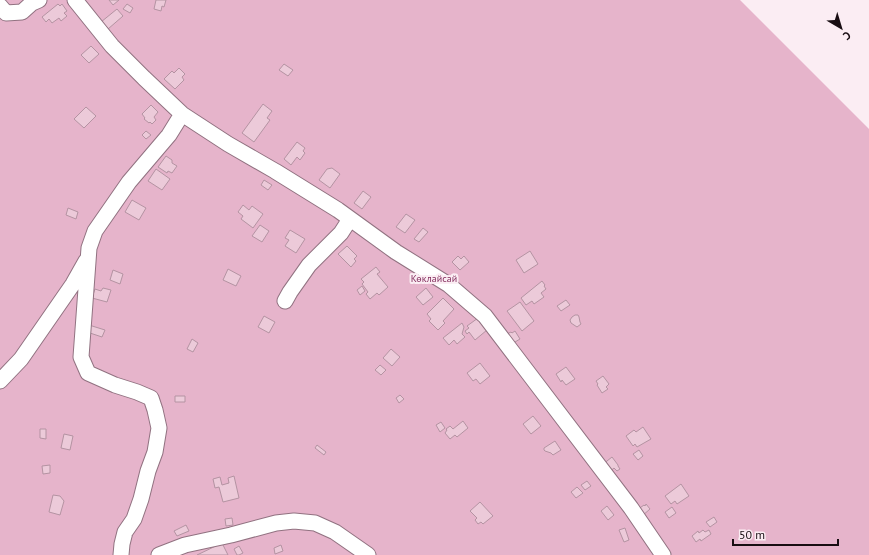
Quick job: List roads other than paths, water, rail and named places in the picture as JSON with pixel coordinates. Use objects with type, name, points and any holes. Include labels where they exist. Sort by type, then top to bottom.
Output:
[{"type":"street","points":[[0,6],[6,13],[22,12],[38,0]]},
{"type":"street","points":[[75,0],[112,46],[182,114],[350,219],[396,252],[449,285],[485,316],[631,508],[663,555]]},
{"type":"street","points":[[121,555],[125,532],[134,520],[141,499],[148,471],[155,452],[159,428],[151,398],[88,373],[81,357],[89,248],[96,231],[129,182],[169,135],[182,114]]},
{"type":"street","points":[[286,300],[309,265],[341,233],[350,219]]},
{"type":"street","points":[[0,381],[21,359],[73,284],[89,254]]},
{"type":"street","points":[[159,555],[185,545],[231,535],[276,522],[294,521],[315,523],[322,526],[335,532],[368,555]]},
{"type":"park label","name":"Көклайсай","points":[[434,278]]}]
